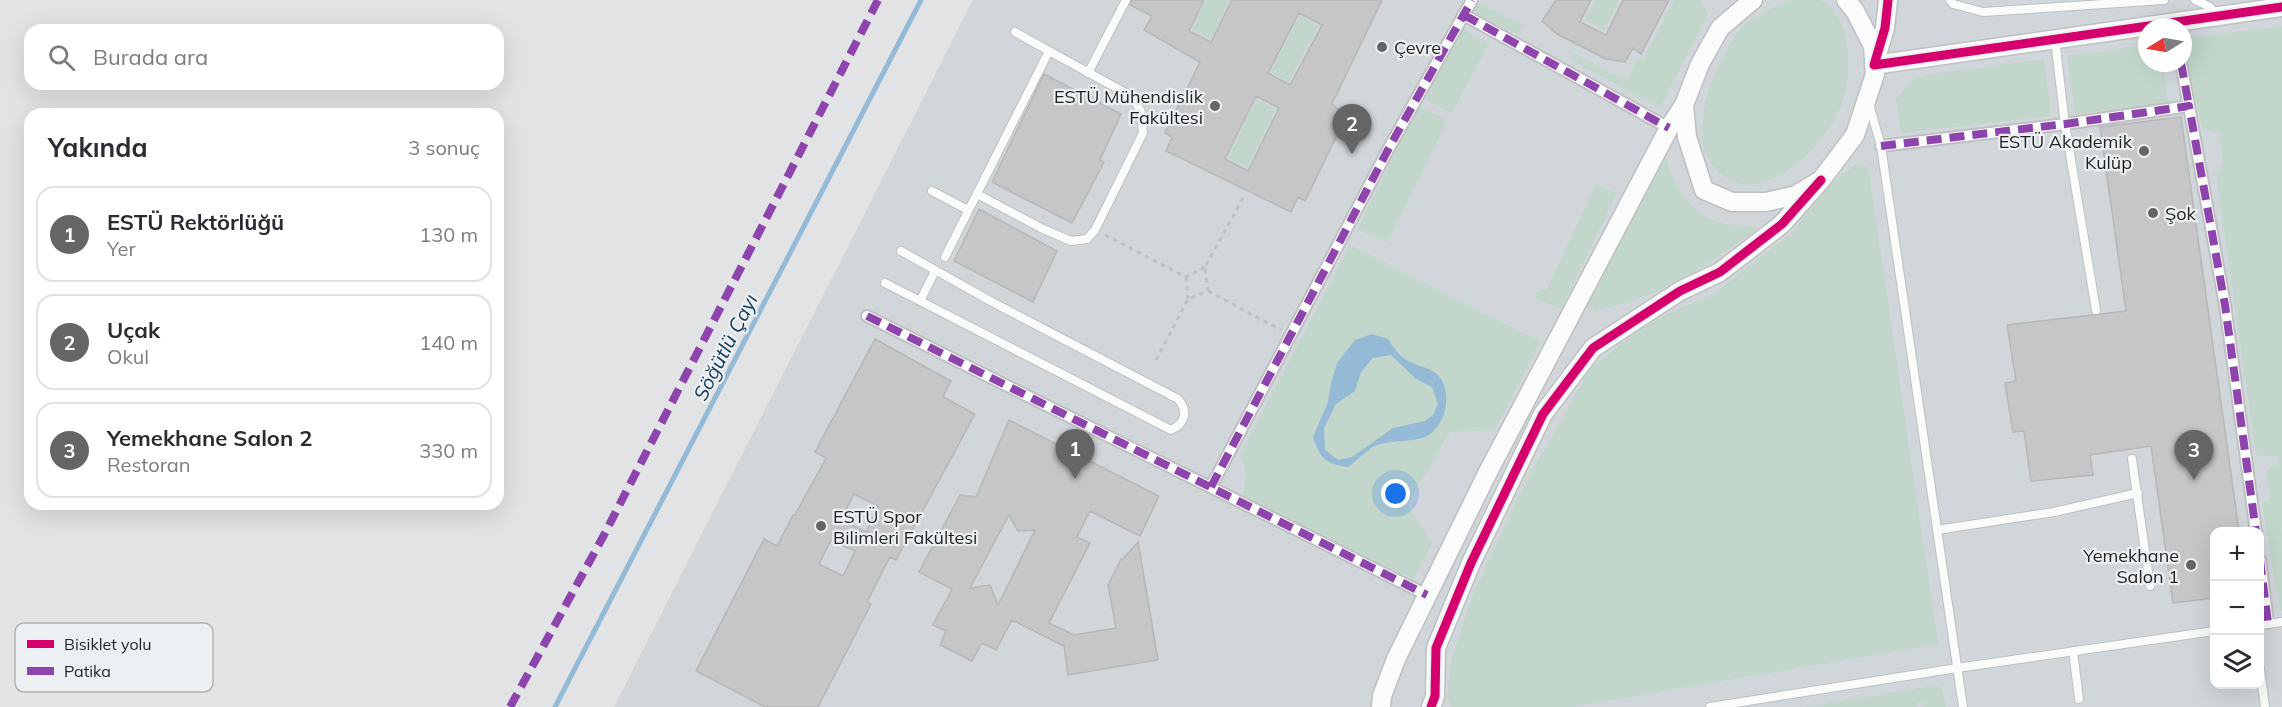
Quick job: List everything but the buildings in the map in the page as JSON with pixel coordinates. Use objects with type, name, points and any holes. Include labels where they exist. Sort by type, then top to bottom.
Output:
[{"type":"street","points":[[1211,488],[1390,146],[1472,0]]},
{"type":"street","points":[[1381,707],[1382,696],[1396,659],[1488,472],[1669,128],[1684,105],[1700,64],[1735,0]]},
{"type":"street","points":[[1720,28],[1753,0]]},
{"type":"street","points":[[1431,707],[1435,696],[1436,648],[1471,563],[1543,414],[1593,348],[1680,291],[1720,272],[1782,224],[1821,180],[1855,135],[1875,74],[1873,46],[1856,11],[1846,0]]},
{"type":"street","points":[[1874,65],[1885,28],[1888,0]]},
{"type":"street","points":[[2192,21],[2282,7]]},
{"type":"street","points":[[1464,15],[1669,128]]},
{"type":"street","points":[[1874,65],[2138,30]]},
{"type":"street","points":[[2183,72],[2225,305],[2255,527]]},
{"type":"street","points":[[1684,105],[1687,137],[1704,190],[1732,202],[1766,202],[1796,195],[1821,180]]},
{"type":"street","points":[[1881,146],[2065,124],[2189,106]]},
{"type":"street","points":[[867,316],[1427,595]]},
{"type":"lane","points":[[1088,73],[1126,0]]},
{"type":"lane","points":[[1950,0],[1953,4],[1983,12],[2164,0]]},
{"type":"lane","points":[[2195,0],[2210,7],[2217,16]]},
{"type":"lane","points":[[977,194],[1043,230],[1071,241],[1087,239],[1095,230],[1143,133],[1141,112],[1132,97],[1015,32]]},
{"type":"lane","points":[[2055,40],[2065,124],[2096,310]]},
{"type":"lane","points":[[945,257],[1049,51]]},
{"type":"lane","points":[[1867,99],[1881,146],[1963,707]]},
{"type":"lane","points":[[932,192],[968,210]]},
{"type":"lane","points":[[885,282],[1171,430],[1179,426],[1184,419],[1184,407],[1178,399],[901,251]]},
{"type":"lane","points":[[920,301],[935,271]]},
{"type":"lane","points":[[2132,459],[2150,586]]},
{"type":"lane","points":[[1937,530],[2054,512],[2138,493]]},
{"type":"lane","points":[[2264,624],[2282,622]]},
{"type":"lane","points":[[1710,707],[2210,632]]},
{"type":"lane","points":[[2073,651],[2079,699]]},
{"type":"lane","points":[[2262,689],[2265,707]]},
{"type":"path","points":[[1186,277],[1205,267],[1243,198]]},
{"type":"path","points":[[1095,230],[1186,277]]},
{"type":"path","points":[[1205,267],[1208,291]]},
{"type":"path","points":[[1156,360],[1188,299],[1186,277]]},
{"type":"path","points":[[1208,291],[1290,335]]},
{"type":"path","points":[[1188,299],[1208,291]]},
{"type":"shaded area","points":[[973,0],[2282,0],[2282,707],[614,707]]},
{"type":"green space","points":[[1206,0],[1229,0],[1211,39],[1191,30]]},
{"type":"green space","points":[[1474,0],[1523,25],[1518,35],[1468,9]]},
{"type":"green space","points":[[1595,0],[1619,0],[1604,30],[1585,20]]},
{"type":"green space","points":[[1674,0],[1701,0],[1708,14],[1660,108],[1571,60],[1573,53],[1627,81],[1638,58],[1643,61]]},
{"type":"green space","points":[[1789,0],[1820,0],[1831,7],[1839,18],[1847,46],[1845,92],[1836,116],[1827,131],[1803,158],[1773,179],[1758,184],[1743,184],[1723,176],[1709,160],[1703,146],[1703,121],[1707,96],[1723,57],[1741,29],[1760,14]]},
{"type":"green space","points":[[1300,16],[1318,25],[1289,82],[1270,72]]},
{"type":"green space","points":[[2282,26],[2282,611],[2280,611],[2262,503],[2271,499],[2266,471],[2277,464],[2277,456],[2256,455],[2216,174],[2223,162],[2219,133],[2203,130],[2189,72],[2192,72],[2192,38]]},
{"type":"green space","points":[[1459,27],[1489,43],[1452,113],[1422,97]]},
{"type":"green space","points":[[2138,46],[2138,72],[2164,72],[2168,102],[2075,114],[2067,56]]},
{"type":"green space","points":[[2044,59],[2051,116],[1901,133],[1896,99],[1912,79],[1926,75]]},
{"type":"green space","points":[[1256,99],[1276,109],[1247,167],[1228,158]]},
{"type":"green space","points":[[1418,106],[1447,120],[1387,243],[1358,229]]},
{"type":"green space","points":[[1666,157],[1678,186],[1690,204],[1698,211],[1717,222],[1759,227],[1733,247],[1677,281],[1642,297],[1594,312],[1587,303]]},
{"type":"green space","points":[[1855,165],[1868,166],[1938,644],[1571,707],[1451,707],[1447,697],[1451,662],[1470,602],[1518,497],[1590,369],[1622,343],[1659,318],[1715,293],[1790,234],[1835,180]]},
{"type":"green space","points":[[1596,185],[1617,193],[1561,309],[1536,299],[1536,293],[1547,289]]},
{"type":"green space","points":[[1350,245],[1540,342],[1495,430],[1450,432],[1407,505],[1432,543],[1413,579],[1242,498],[1246,476],[1240,455]]},
{"type":"green space","points":[[1936,685],[1942,688],[1946,707],[1924,707],[1923,702],[1917,703],[1917,707],[1805,707]]},
{"type":"water","points":[[1372,334],[1388,339],[1403,357],[1438,375],[1444,386],[1446,402],[1442,418],[1427,436],[1377,445],[1348,467],[1324,459],[1313,437],[1328,402],[1337,363],[1355,340]],"holes":[[[1391,355],[1416,379],[1432,387],[1438,404],[1433,415],[1425,421],[1393,428],[1352,457],[1338,460],[1325,450],[1324,428],[1336,404],[1355,391],[1361,372],[1373,358]]]},
{"type":"waterway","name":"Söğütlü Çayı","points":[[555,707],[921,0]]},
{"type":"marked path","points":[[510,707],[604,535],[878,0]]},
{"type":"marked path","points":[[1211,487],[1390,146],[1472,0]]},
{"type":"marked path","points":[[1464,15],[1669,128]]},
{"type":"marked path","points":[[2183,72],[2189,106]]},
{"type":"marked path","points":[[1881,146],[2065,124],[2189,106],[2225,305],[2255,527]]},
{"type":"marked path","points":[[867,316],[1427,595]]},
{"type":"marked path","points":[[2263,581],[2268,623]]},
{"type":"cycle path","points":[[1888,0],[1885,28],[1874,65],[2282,7]]},
{"type":"cycle path","points":[[1431,707],[1435,696],[1436,648],[1471,563],[1543,414],[1593,348],[1680,291],[1720,272],[1782,224],[1821,180]]},
{"type":"place","name":"Çevre","points":[[1382,47]]},
{"type":"place","name":"ESTÜ Mühendislik Fakültesi","points":[[1215,106]]},
{"type":"place","name":"ESTÜ Akademik Kulüp","points":[[2144,151]]},
{"type":"place","name":"Uçak","points":[[1352,154]]},
{"type":"place","name":"Şok","points":[[2153,213]]},
{"type":"place","name":"ESTÜ Rektörlüğü","points":[[1075,479]]},
{"type":"place","name":"Yemekhane Salon 2","points":[[2194,480]]},
{"type":"place","name":"ESTÜ Spor Bilimleri Fakültesi","points":[[821,526]]},
{"type":"place","name":"Yemekhane Salon 1","points":[[2191,565]]}]
